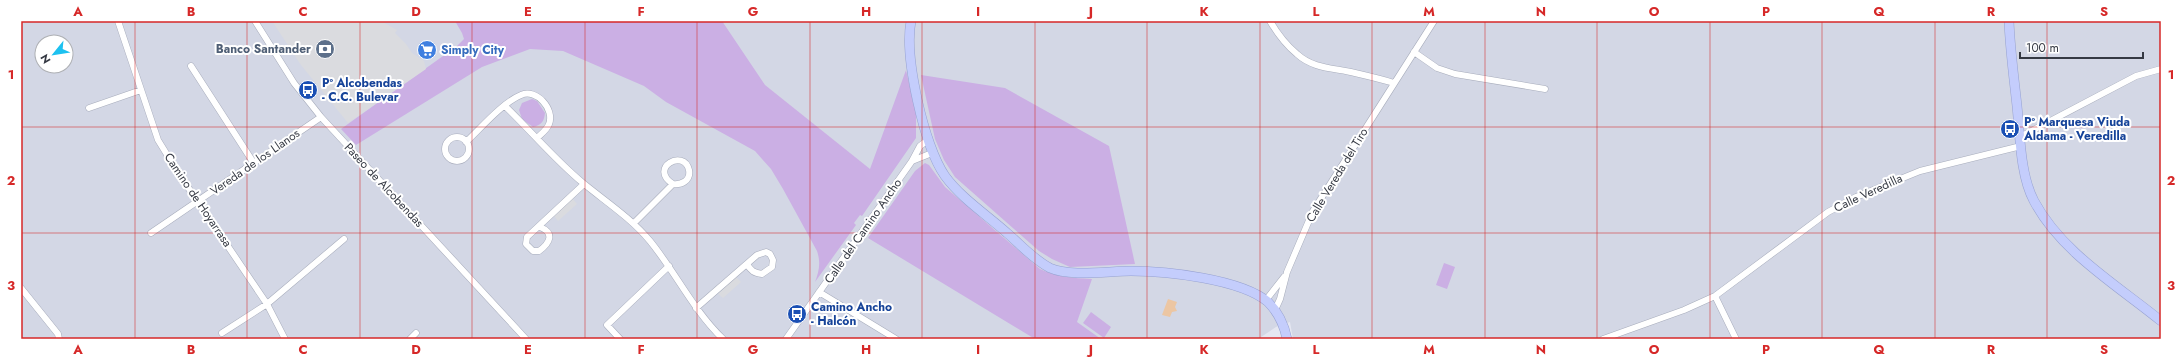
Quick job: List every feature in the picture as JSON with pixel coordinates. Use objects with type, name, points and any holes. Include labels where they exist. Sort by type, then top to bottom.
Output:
[{"type":"street","name":"Camino de Hoyarrasa","points":[[118,21],[158,140],[267,304],[285,339]]},
{"type":"street","name":"Paseo de Alcobendas","points":[[254,21],[294,83],[320,117],[526,339]]},
{"type":"street","points":[[911,21],[909,37],[912,63],[928,140],[932,152],[945,175],[958,190],[1050,268],[1070,272],[1132,271],[1191,275],[1242,288],[1266,300],[1275,310],[1283,323],[1287,339]]},
{"type":"street","points":[[1270,21],[1278,34],[1298,55],[1312,63],[1326,68],[1354,72],[1394,83]]},
{"type":"street","name":"Calle Vereda del Tiro","points":[[1275,310],[1279,303],[1287,272],[1313,211],[1434,21]]},
{"type":"street","points":[[2009,21],[2020,141],[2026,182],[2033,199],[2046,220],[2092,267],[2161,321]]},
{"type":"street","points":[[1414,52],[1437,68],[1455,74],[1545,89]]},
{"type":"street","points":[[191,66],[253,162]]},
{"type":"street","name":"Calle Veredilla","points":[[1603,339],[1684,310],[1715,296],[1828,212],[1847,201],[1920,170],[2020,141],[2136,76],[2161,69]]},
{"type":"street","points":[[89,108],[141,90]]},
{"type":"street","points":[[466,142],[505,106],[521,94],[534,94],[540,98],[548,110],[550,118],[545,130],[537,138]]},
{"type":"street","points":[[505,106],[537,138],[552,156],[584,184],[634,223],[650,241],[696,308],[723,339]]},
{"type":"street","name":"Vereda de los Llanos","points":[[151,233],[320,117]]},
{"type":"street","points":[[457,137],[466,142],[469,151],[463,159],[454,161],[446,155],[445,145],[452,138],[457,137]]},
{"type":"street","name":"Calle del Camino Ancho","points":[[786,339],[912,162],[917,150],[928,140]]},
{"type":"street","name":"Calle del Camino Ancho","points":[[912,162],[932,152]]},
{"type":"street","points":[[674,160],[681,161],[686,164],[689,170],[688,177],[685,182],[679,185],[673,184],[667,181],[664,175],[665,169],[669,163],[674,160]]},
{"type":"street","points":[[540,226],[584,184]]},
{"type":"street","points":[[634,223],[673,184]]},
{"type":"street","points":[[222,333],[267,304],[344,239]]},
{"type":"street","points":[[696,308],[747,264]]},
{"type":"street","points":[[620,339],[607,325],[668,266]]},
{"type":"street","name":"Calle Vereda del Tiro","points":[[1266,300],[1277,288],[1287,272]]},
{"type":"street","points":[[21,288],[58,334],[59,339]]},
{"type":"street","points":[[819,292],[896,339]]},
{"type":"street","points":[[1715,296],[1736,339]]},
{"type":"street","points":[[410,339],[416,334]]},
{"type":"shaded area","points":[[21,21],[2161,21],[2161,339],[1293,339],[1290,322],[1276,327],[1258,339],[21,339]]},
{"type":"shaded area","points":[[272,21],[381,21],[397,30],[395,33],[406,44],[412,53],[424,61],[426,69],[348,123],[301,65]]},
{"type":"shaded area","points":[[455,21],[722,21],[765,85],[870,169],[906,70],[916,113],[916,138],[862,216],[860,215],[854,223],[856,225],[815,282],[819,267],[817,251],[771,169],[755,151],[666,102],[644,86],[563,51],[530,49],[482,67],[356,145],[341,129],[457,46],[464,39]]},
{"type":"shaded area","points":[[921,75],[1005,88],[1109,146],[1135,264],[1070,267],[1052,259],[1039,251],[955,177],[944,160],[935,139]]},
{"type":"shaded area","points":[[532,99],[537,101],[545,113],[542,122],[533,127],[522,119],[519,110],[522,103]]},
{"type":"shaded area","points":[[925,163],[929,165],[945,187],[1040,269],[1046,272],[1072,278],[1092,279],[1077,322],[1101,339],[1035,339],[868,238],[915,171]]},
{"type":"shaded area","points":[[573,199],[577,204],[558,221],[554,216]]},
{"type":"shaded area","points":[[1444,263],[1455,267],[1447,289],[1436,285]]},
{"type":"shaded area","points":[[736,277],[741,282],[723,298],[718,294]]},
{"type":"shaded area","points":[[1168,299],[1177,302],[1175,307],[1177,311],[1172,312],[1170,317],[1162,315]]},
{"type":"shaded area","points":[[1091,312],[1111,327],[1104,338],[1083,323]]},
{"type":"place","name":"Banco Santander","points":[[325,49]]},
{"type":"place","name":"Simply City","points":[[427,50]]},
{"type":"place","name":"Pº Alcobendas - C.C. Bulevar","points":[[308,90]]},
{"type":"place","name":"Pº Marquesa Viuda Aldama - Veredilla","points":[[2010,129]]},
{"type":"place","name":"Camino Ancho - Halcón","points":[[797,314]]}]
